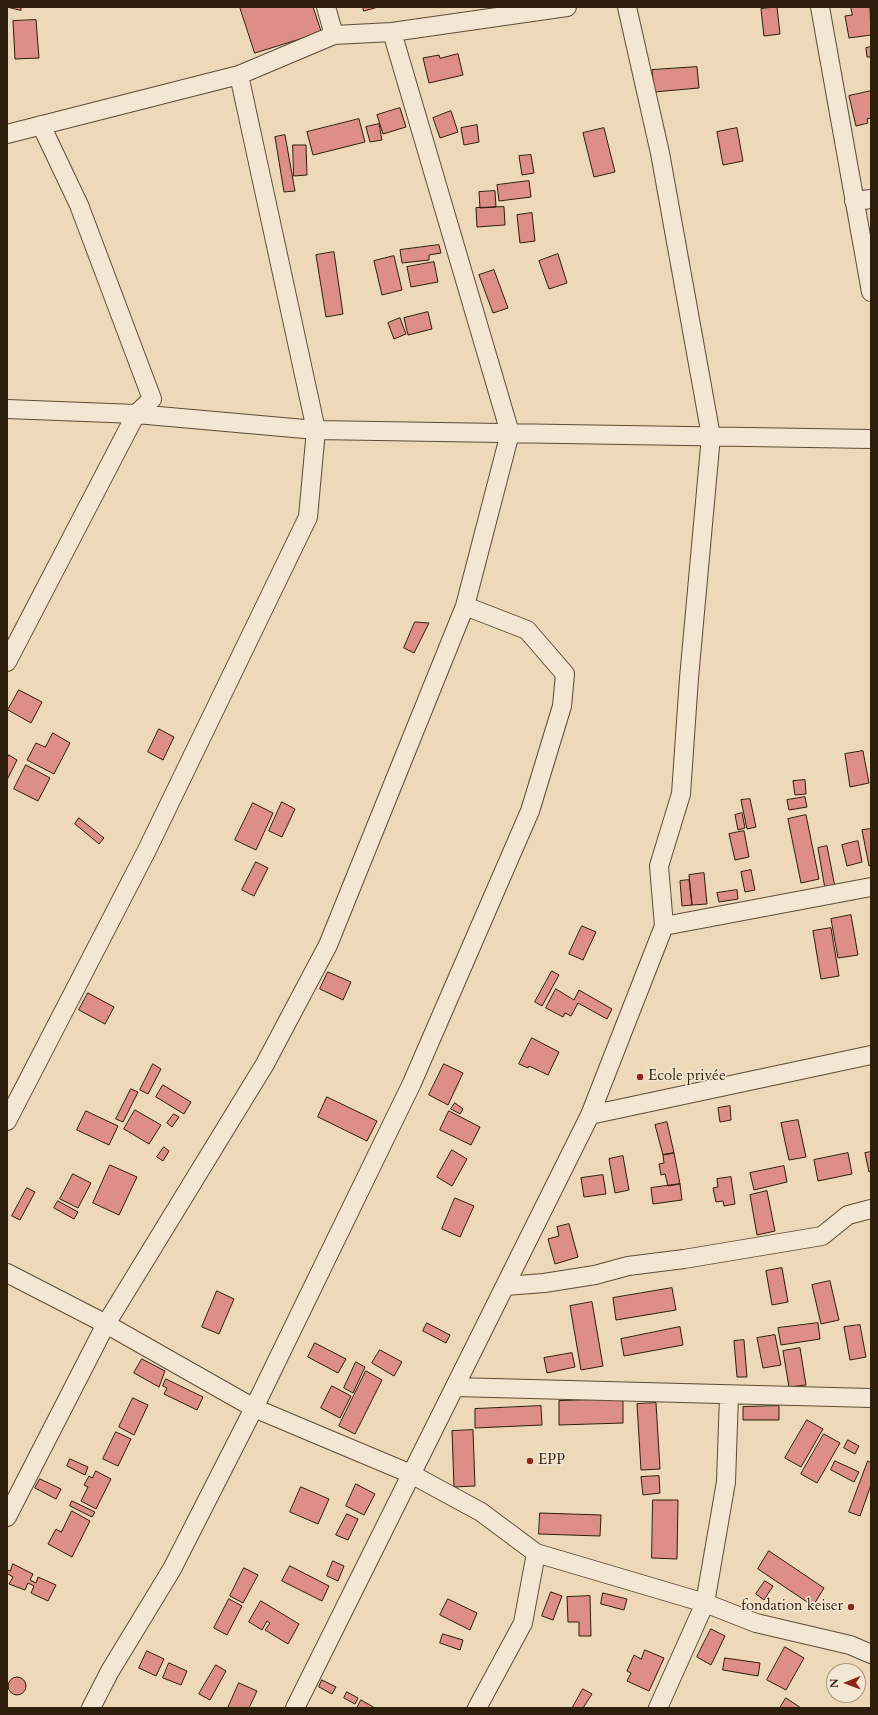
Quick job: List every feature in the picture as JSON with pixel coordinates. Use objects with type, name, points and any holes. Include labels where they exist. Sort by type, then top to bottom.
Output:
[{"type":"street","points":[[326,7],[334,35]]},
{"type":"street","points":[[7,134],[239,75],[334,35],[392,32],[567,7]]},
{"type":"street","points":[[295,1708],[590,1115],[664,926],[659,866],[681,794],[688,678],[711,436],[660,153],[627,7]]},
{"type":"street","points":[[820,7],[863,200],[871,292]]},
{"type":"street","points":[[7,1517],[106,1324],[265,1064],[328,945],[464,606],[510,433],[392,32]]},
{"type":"street","points":[[7,1121],[147,850],[308,517],[316,430],[239,75]]},
{"type":"street","points":[[7,662],[136,414],[152,399],[79,205],[41,125]]},
{"type":"street","points":[[7,409],[136,414],[316,430],[871,440]]},
{"type":"street","points":[[91,1708],[110,1671],[172,1569],[254,1408],[416,1076],[530,811],[562,706],[565,674],[527,630],[464,606]]},
{"type":"street","points":[[664,926],[871,887]]},
{"type":"street","points":[[590,1115],[871,1055]]},
{"type":"street","points":[[505,1286],[544,1283],[595,1275],[628,1266],[684,1259],[822,1236],[848,1215],[871,1208]]},
{"type":"street","points":[[7,1273],[106,1324],[254,1408],[411,1474],[481,1512],[536,1553],[705,1603],[756,1623],[850,1645],[871,1654]]},
{"type":"street","points":[[455,1387],[871,1398]]},
{"type":"street","points":[[658,1708],[705,1603],[726,1482],[729,1395]]},
{"type":"street","points":[[477,1708],[524,1623],[536,1553]]},
{"type":"building","points":[[7,7],[21,7],[21,10]]},
{"type":"building","points":[[240,7],[313,7],[321,31],[316,34],[255,53]]},
{"type":"building","points":[[363,7],[378,7],[364,11]]},
{"type":"building","points":[[777,7],[780,34],[764,36],[761,9]]},
{"type":"building","points":[[851,7],[870,7],[871,35],[849,38],[845,16],[852,15]]},
{"type":"building","points":[[36,20],[39,58],[15,59],[13,21]]},
{"type":"building","points":[[871,47],[871,57],[867,57],[866,48]]},
{"type":"building","points":[[458,54],[463,75],[429,83],[423,58],[439,55],[440,58]]},
{"type":"building","points":[[697,67],[699,88],[654,92],[652,70]]},
{"type":"building","points":[[871,91],[871,118],[867,119],[868,123],[856,126],[849,96]]},
{"type":"building","points":[[400,108],[406,127],[383,134],[377,115]]},
{"type":"building","points":[[451,111],[458,132],[440,138],[433,118]]},
{"type":"building","points":[[359,119],[365,142],[313,155],[307,132]]},
{"type":"building","points":[[379,124],[382,140],[370,142],[366,127]]},
{"type":"building","points":[[477,125],[479,142],[464,145],[461,128]]},
{"type":"building","points":[[604,128],[615,172],[594,177],[583,133]]},
{"type":"building","points":[[737,128],[743,161],[723,165],[717,132]]},
{"type":"building","points":[[285,135],[295,191],[284,192],[275,137]]},
{"type":"building","points":[[293,145],[306,145],[307,175],[294,176]]},
{"type":"building","points":[[531,155],[534,173],[522,175],[519,156]]},
{"type":"building","points":[[529,181],[531,197],[499,201],[497,185]]},
{"type":"building","points":[[495,191],[496,207],[480,208],[479,192]]},
{"type":"building","points":[[504,207],[505,225],[477,227],[476,208]]},
{"type":"building","points":[[532,213],[535,241],[520,243],[517,215]]},
{"type":"building","points":[[439,245],[441,253],[429,255],[429,260],[402,263],[400,250]]},
{"type":"building","points":[[334,252],[343,314],[326,317],[316,255]]},
{"type":"building","points":[[558,254],[567,283],[549,289],[539,261]]},
{"type":"building","points":[[394,256],[402,290],[382,295],[374,261]]},
{"type":"building","points":[[434,262],[438,282],[411,287],[407,267]]},
{"type":"building","points":[[494,270],[508,308],[493,313],[479,275]]},
{"type":"building","points":[[428,312],[432,329],[408,335],[404,318]]},
{"type":"building","points":[[400,318],[406,334],[394,339],[388,323]]},
{"type":"building","points":[[415,622],[429,623],[414,653],[404,648]]},
{"type":"building","points":[[19,690],[42,702],[31,723],[8,710]]},
{"type":"building","points":[[159,729],[174,737],[163,760],[148,752]]},
{"type":"building","points":[[53,733],[70,743],[54,774],[27,760],[36,743],[45,747]]},
{"type":"building","points":[[863,751],[869,783],[850,787],[845,754]]},
{"type":"building","points":[[9,755],[17,760],[7,780],[7,759]]},
{"type":"building","points":[[26,765],[50,778],[38,801],[14,789]]},
{"type":"building","points":[[805,780],[806,794],[795,795],[793,781]]},
{"type":"building","points":[[805,797],[807,807],[789,810],[787,800]]},
{"type":"building","points":[[750,799],[756,827],[747,829],[741,800]]},
{"type":"building","points":[[282,802],[295,809],[282,837],[269,831]]},
{"type":"building","points":[[253,803],[273,813],[256,850],[235,840]]},
{"type":"building","points":[[742,813],[745,828],[738,830],[735,815]]},
{"type":"building","points":[[806,815],[819,879],[801,883],[788,819]]},
{"type":"building","points":[[79,818],[104,838],[99,844],[75,824]]},
{"type":"building","points":[[871,829],[871,865],[869,866],[862,830]]},
{"type":"building","points":[[744,831],[749,857],[735,860],[729,834]]},
{"type":"building","points":[[858,841],[862,862],[847,866],[842,845]]},
{"type":"building","points":[[827,846],[835,887],[825,889],[818,848]]},
{"type":"building","points":[[256,862],[268,868],[254,896],[242,890]]},
{"type":"building","points":[[751,870],[755,890],[745,892],[741,872]]},
{"type":"building","points":[[704,873],[707,904],[692,905],[689,875]]},
{"type":"building","points":[[689,880],[692,905],[682,906],[680,881]]},
{"type":"building","points":[[737,890],[738,899],[719,902],[717,893]]},
{"type":"building","points":[[851,915],[858,955],[838,958],[831,919]]},
{"type":"building","points":[[582,926],[596,932],[583,960],[569,954]]},
{"type":"building","points":[[831,928],[839,976],[821,979],[813,931]]},
{"type":"building","points":[[552,971],[559,975],[542,1006],[535,1002]]},
{"type":"building","points":[[328,972],[351,982],[343,1000],[320,989]]},
{"type":"building","points":[[556,989],[574,1000],[579,990],[612,1009],[607,1019],[578,1003],[571,1016],[565,1013],[563,1017],[546,1008]]},
{"type":"building","points":[[88,993],[114,1007],[105,1024],[79,1010]]},
{"type":"building","points":[[532,1038],[559,1052],[548,1075],[529,1066],[528,1068],[519,1064]]},
{"type":"building","points":[[153,1064],[161,1069],[148,1094],[140,1090]]},
{"type":"building","points":[[444,1064],[463,1073],[448,1105],[429,1095]]},
{"type":"building","points":[[163,1085],[191,1102],[184,1114],[156,1097]]},
{"type":"building","points":[[131,1089],[138,1092],[123,1122],[116,1119]]},
{"type":"building","points":[[327,1097],[377,1121],[367,1141],[318,1117]]},
{"type":"building","points":[[455,1103],[463,1109],[460,1114],[451,1109]]},
{"type":"building","points":[[730,1106],[731,1120],[720,1122],[718,1108]]},
{"type":"building","points":[[135,1110],[161,1125],[149,1144],[124,1129]]},
{"type":"building","points":[[86,1111],[118,1126],[109,1145],[77,1130]]},
{"type":"building","points":[[449,1111],[480,1127],[471,1145],[440,1130]]},
{"type":"building","points":[[174,1114],[179,1117],[172,1127],[167,1123]]},
{"type":"building","points":[[798,1120],[806,1157],[789,1160],[781,1123]]},
{"type":"building","points":[[667,1122],[674,1153],[663,1155],[655,1125]]},
{"type":"building","points":[[164,1147],[169,1151],[163,1161],[157,1157]]},
{"type":"building","points":[[452,1150],[467,1159],[452,1186],[437,1177]]},
{"type":"building","points":[[871,1152],[871,1171],[869,1172],[865,1153]]},
{"type":"building","points":[[674,1153],[680,1184],[668,1186],[665,1174],[661,1175],[659,1164],[664,1163],[663,1155]]},
{"type":"building","points":[[848,1153],[852,1174],[818,1181],[814,1160]]},
{"type":"building","points":[[623,1156],[629,1190],[615,1193],[609,1159]]},
{"type":"building","points":[[110,1165],[137,1177],[119,1215],[93,1203]]},
{"type":"building","points":[[784,1166],[787,1182],[754,1190],[750,1173]]},
{"type":"building","points":[[73,1174],[91,1183],[78,1208],[60,1199]]},
{"type":"building","points":[[603,1175],[606,1194],[584,1197],[581,1178]]},
{"type":"building","points":[[731,1177],[735,1204],[724,1206],[723,1201],[716,1202],[713,1188],[718,1187],[717,1179]]},
{"type":"building","points":[[680,1184],[682,1200],[653,1204],[651,1188]]},
{"type":"building","points":[[27,1188],[35,1192],[20,1220],[12,1216]]},
{"type":"building","points":[[767,1191],[775,1231],[757,1235],[750,1195]]},
{"type":"building","points":[[455,1198],[474,1206],[460,1237],[442,1229]]},
{"type":"building","points":[[58,1201],[78,1212],[74,1219],[54,1208]]},
{"type":"building","points":[[569,1224],[578,1257],[555,1264],[548,1239],[559,1236],[557,1227]]},
{"type":"building","points":[[782,1268],[788,1302],[772,1305],[766,1271]]},
{"type":"building","points":[[830,1281],[839,1320],[821,1324],[812,1285]]},
{"type":"building","points":[[672,1288],[676,1310],[616,1320],[613,1298]]},
{"type":"building","points":[[217,1291],[234,1299],[219,1334],[202,1327]]},
{"type":"building","points":[[592,1302],[603,1366],[581,1370],[570,1306]]},
{"type":"building","points":[[427,1323],[450,1335],[446,1343],[423,1331]]},
{"type":"building","points":[[818,1323],[820,1339],[781,1345],[778,1328]]},
{"type":"building","points":[[860,1325],[866,1357],[850,1360],[844,1327]]},
{"type":"building","points":[[680,1327],[683,1345],[624,1356],[621,1339]]},
{"type":"building","points":[[775,1335],[781,1365],[763,1368],[757,1338]]},
{"type":"building","points":[[744,1340],[747,1377],[737,1377],[734,1341]]},
{"type":"building","points":[[315,1343],[346,1359],[338,1373],[308,1357]]},
{"type":"building","points":[[800,1348],[806,1385],[789,1387],[783,1351]]},
{"type":"building","points":[[380,1350],[402,1362],[394,1376],[372,1363]]},
{"type":"building","points":[[572,1353],[575,1367],[547,1373],[544,1358]]},
{"type":"building","points":[[142,1359],[165,1371],[159,1387],[134,1373]]},
{"type":"building","points":[[356,1362],[365,1367],[353,1393],[344,1388]]},
{"type":"building","points":[[366,1371],[382,1380],[355,1434],[339,1426]]},
{"type":"building","points":[[166,1379],[203,1397],[197,1410],[164,1394],[167,1388],[163,1386]]},
{"type":"building","points":[[332,1386],[351,1396],[340,1418],[321,1408]]},
{"type":"building","points":[[133,1398],[148,1405],[134,1435],[119,1427]]},
{"type":"building","points":[[623,1399],[623,1423],[559,1425],[559,1401]]},
{"type":"building","points":[[656,1403],[660,1469],[641,1470],[637,1404]]},
{"type":"building","points":[[541,1406],[542,1425],[475,1428],[475,1409]]},
{"type":"building","points":[[779,1406],[779,1420],[743,1420],[743,1407]]},
{"type":"building","points":[[807,1420],[823,1429],[801,1467],[785,1458]]},
{"type":"building","points":[[473,1430],[475,1486],[454,1487],[452,1431]]},
{"type":"building","points":[[116,1432],[131,1439],[118,1466],[103,1459]]},
{"type":"building","points":[[824,1434],[840,1443],[817,1483],[801,1474]]},
{"type":"building","points":[[848,1440],[859,1446],[855,1454],[844,1448]]},
{"type":"building","points":[[70,1459],[88,1467],[85,1475],[67,1466]]},
{"type":"building","points":[[835,1461],[859,1472],[854,1482],[831,1470]]},
{"type":"building","points":[[868,1461],[871,1463],[871,1485],[860,1516],[849,1512]]},
{"type":"building","points":[[96,1471],[111,1479],[96,1509],[81,1501],[88,1487],[84,1485],[89,1476],[92,1478]]},
{"type":"building","points":[[659,1476],[660,1493],[643,1495],[641,1477]]},
{"type":"building","points":[[40,1479],[61,1489],[56,1499],[35,1488]]},
{"type":"building","points":[[356,1484],[375,1494],[364,1515],[346,1506]]},
{"type":"building","points":[[301,1487],[329,1499],[318,1524],[290,1512]]},
{"type":"building","points":[[653,1500],[678,1500],[677,1559],[652,1558]]},
{"type":"building","points":[[72,1501],[95,1512],[92,1517],[70,1506]]},
{"type":"building","points":[[72,1511],[90,1521],[72,1557],[48,1544],[56,1529],[61,1532]]},
{"type":"building","points":[[540,1513],[601,1515],[600,1536],[539,1534]]},
{"type":"building","points":[[347,1514],[358,1519],[348,1540],[336,1535]]},
{"type":"building","points":[[769,1551],[824,1588],[813,1606],[758,1569]]},
{"type":"building","points":[[333,1561],[344,1566],[338,1581],[327,1576]]},
{"type":"building","points":[[13,1564],[33,1574],[30,1580],[36,1583],[38,1577],[56,1585],[48,1601],[31,1593],[34,1586],[28,1583],[25,1590],[9,1584],[13,1577],[8,1574],[7,1575],[7,1571],[10,1571]]},
{"type":"building","points":[[290,1566],[329,1586],[322,1601],[282,1581]]},
{"type":"building","points":[[244,1568],[258,1575],[243,1603],[230,1596]]},
{"type":"building","points":[[765,1581],[773,1586],[764,1600],[756,1594]]},
{"type":"building","points":[[551,1592],[562,1596],[553,1620],[542,1616]]},
{"type":"building","points":[[603,1593],[627,1599],[624,1610],[601,1604]]},
{"type":"building","points":[[590,1596],[591,1636],[579,1636],[579,1622],[568,1622],[567,1597]]},
{"type":"building","points":[[229,1599],[242,1606],[227,1635],[214,1628]]},
{"type":"building","points":[[448,1599],[477,1613],[470,1630],[440,1615]]},
{"type":"building","points":[[261,1601],[299,1624],[288,1644],[265,1630],[270,1623],[267,1621],[262,1630],[249,1622]]},
{"type":"building","points":[[711,1629],[725,1636],[711,1665],[697,1657]]},
{"type":"building","points":[[443,1634],[463,1640],[460,1650],[440,1643]]},
{"type":"building","points":[[785,1647],[804,1658],[786,1690],[767,1680]]},
{"type":"building","points":[[645,1650],[664,1658],[649,1691],[627,1681],[631,1673],[627,1671],[634,1655],[641,1659]]},
{"type":"building","points":[[147,1651],[164,1659],[156,1676],[139,1668]]},
{"type":"building","points":[[725,1658],[760,1663],[758,1676],[723,1670]]},
{"type":"building","points":[[169,1663],[187,1671],[181,1685],[163,1678]]},
{"type":"building","points":[[216,1665],[226,1671],[210,1700],[199,1694]]},
{"type":"building","points":[[17,1677],[23,1680],[26,1686],[23,1692],[17,1695],[11,1692],[8,1686],[11,1680]]},
{"type":"building","points":[[322,1680],[336,1687],[332,1694],[319,1687]]},
{"type":"building","points":[[239,1683],[257,1691],[249,1708],[228,1708]]},
{"type":"building","points":[[583,1689],[592,1694],[583,1708],[575,1708],[573,1707]]},
{"type":"building","points":[[347,1692],[358,1698],[355,1704],[344,1698]]},
{"type":"building","points":[[786,1698],[801,1708],[780,1708]]},
{"type":"building","points":[[361,1700],[375,1708],[357,1708]]},
{"type":"place","name":"Ecole privée","points":[[640,1077]]},
{"type":"place","name":"EPP","points":[[530,1461]]},
{"type":"place","name":"fondation keiser","points":[[851,1607]]}]
